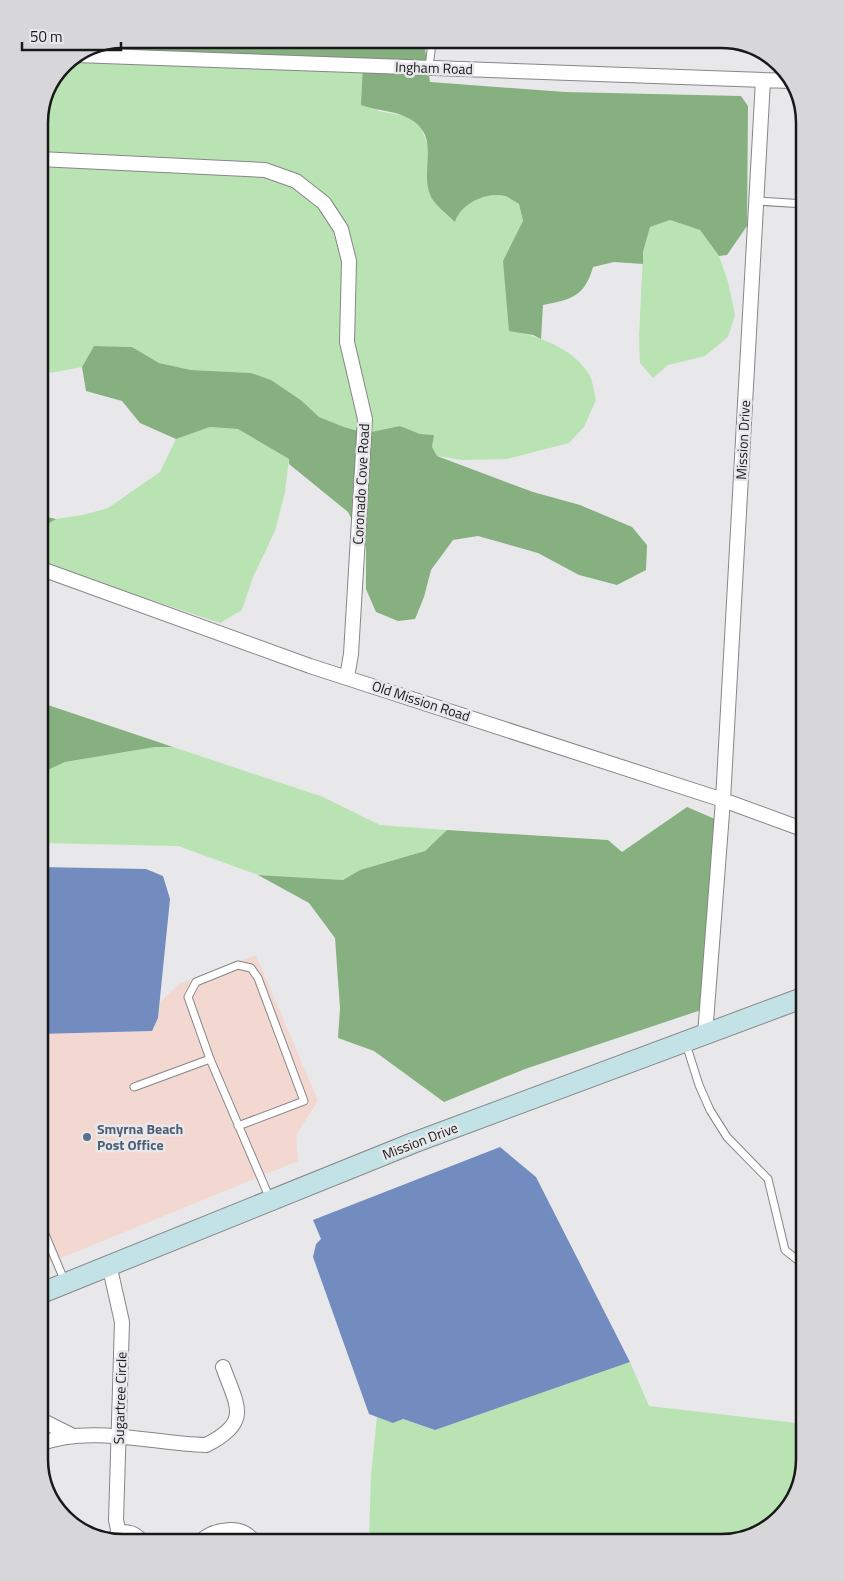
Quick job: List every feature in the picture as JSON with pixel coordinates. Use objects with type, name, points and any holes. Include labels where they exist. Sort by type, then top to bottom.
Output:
[{"type":"street","name":"Ingham Road","points":[[89,55],[784,81]]},
{"type":"street","name":"Mission Drive","points":[[705,1035],[723,800],[763,80]]},
{"type":"street","name":"Coronado Cove Road","points":[[48,159],[264,170],[296,181],[324,203],[341,229],[349,261],[348,342],[365,419],[351,654],[347,677]]},
{"type":"street","name":"Old Mission Road","points":[[48,571],[347,677],[723,800],[796,827]]},
{"type":"street","name":"Mission Drive","points":[[48,1290],[109,1264],[414,1143],[796,1000]]},
{"type":"street","name":"Sugartree Circle","points":[[109,1264],[122,1322],[115,1533]]},
{"type":"street","points":[[48,1440],[73,1436],[118,1437],[206,1445],[218,1439],[237,1421],[239,1410],[224,1367]]},
{"type":"street","points":[[48,1424],[73,1436]]},
{"type":"street","points":[[215,1533],[230,1530],[243,1533]]},
{"type":"lane","points":[[429,68],[431,48]]},
{"type":"lane","points":[[756,201],[796,203]]},
{"type":"lane","points":[[238,1126],[304,1100],[258,978],[251,968],[238,965],[196,982],[188,998],[210,1059],[238,1126],[270,1200]]},
{"type":"lane","points":[[685,1042],[699,1085],[710,1110],[727,1137],[768,1179],[785,1250],[796,1259]]},
{"type":"lane","points":[[134,1087],[210,1059]]},
{"type":"lane","points":[[48,1242],[65,1283]]},
{"type":"shaded area","points":[[256,955],[318,1101],[296,1135],[298,1161],[48,1263],[48,1034],[152,1031],[158,1018],[160,1002],[179,984]]},
{"type":"green space","points":[[122,48],[425,48],[430,82],[565,92],[741,96],[748,106],[747,226],[727,255],[719,256],[700,230],[670,220],[650,227],[643,252],[643,264],[614,262],[593,267],[586,284],[576,295],[562,301],[543,305],[541,339],[533,335],[509,331],[503,261],[523,221],[519,204],[505,196],[490,195],[475,200],[468,205],[462,210],[455,222],[431,197],[427,175],[427,143],[424,133],[417,124],[401,115],[361,105],[363,64],[88,56],[108,49]]},
{"type":"green space","points":[[88,56],[363,64],[378,111],[405,116],[421,127],[430,152],[427,176],[455,221],[463,209],[483,197],[491,195],[505,196],[519,204],[523,221],[516,237],[509,330],[554,344],[574,357],[589,374],[596,400],[584,427],[569,443],[507,459],[462,460],[437,456],[432,447],[433,435],[420,434],[400,426],[366,433],[344,427],[319,417],[302,401],[251,373],[191,370],[159,363],[132,347],[94,346],[82,367],[50,373],[48,371],[48,118],[50,103],[55,89],[73,66]]},
{"type":"green space","points":[[670,220],[700,230],[719,256],[728,282],[735,315],[728,337],[705,356],[668,365],[653,378],[640,363],[639,338],[643,252],[650,227]]},
{"type":"green space","points":[[94,346],[132,347],[159,363],[191,370],[251,373],[271,380],[302,401],[319,417],[366,433],[400,426],[420,434],[434,435],[432,447],[437,456],[533,492],[580,505],[632,527],[647,545],[646,570],[617,585],[579,575],[538,553],[478,536],[453,540],[431,570],[424,597],[415,619],[398,621],[376,612],[366,589],[366,547],[348,512],[289,464],[289,459],[238,429],[210,427],[176,439],[140,423],[122,401],[86,391],[82,367]]},
{"type":"green space","points":[[210,427],[238,429],[289,459],[285,492],[275,531],[253,577],[242,610],[220,623],[61,570],[48,564],[48,523],[55,519],[83,515],[108,508],[160,472],[176,439]]},
{"type":"green space","points":[[48,517],[56,519],[48,524]]},
{"type":"green space","points":[[48,705],[173,747],[155,747],[65,762],[48,770]]},
{"type":"green space","points":[[155,747],[173,747],[323,797],[380,825],[447,830],[425,851],[360,870],[343,880],[258,875],[178,846],[48,843],[48,770],[65,762]]},
{"type":"green space","points":[[687,807],[715,819],[710,1007],[525,1069],[444,1102],[374,1051],[338,1038],[340,1008],[335,938],[309,903],[258,875],[343,880],[360,870],[425,851],[447,830],[608,840],[622,852]]},
{"type":"green space","points":[[630,1362],[649,1406],[796,1423],[796,1468],[791,1487],[778,1508],[759,1523],[736,1532],[722,1534],[369,1533],[371,1475],[377,1417],[393,1423],[402,1419],[435,1430]]},
{"type":"water","points":[[48,867],[146,869],[163,876],[170,899],[158,1018],[152,1031],[48,1034]]},
{"type":"water","points":[[500,1147],[536,1177],[630,1362],[435,1430],[403,1419],[393,1423],[369,1414],[313,1257],[316,1244],[321,1239],[313,1220]]},
{"type":"place","name":"Smyrna Beach Post Office","points":[[87,1137]]}]
